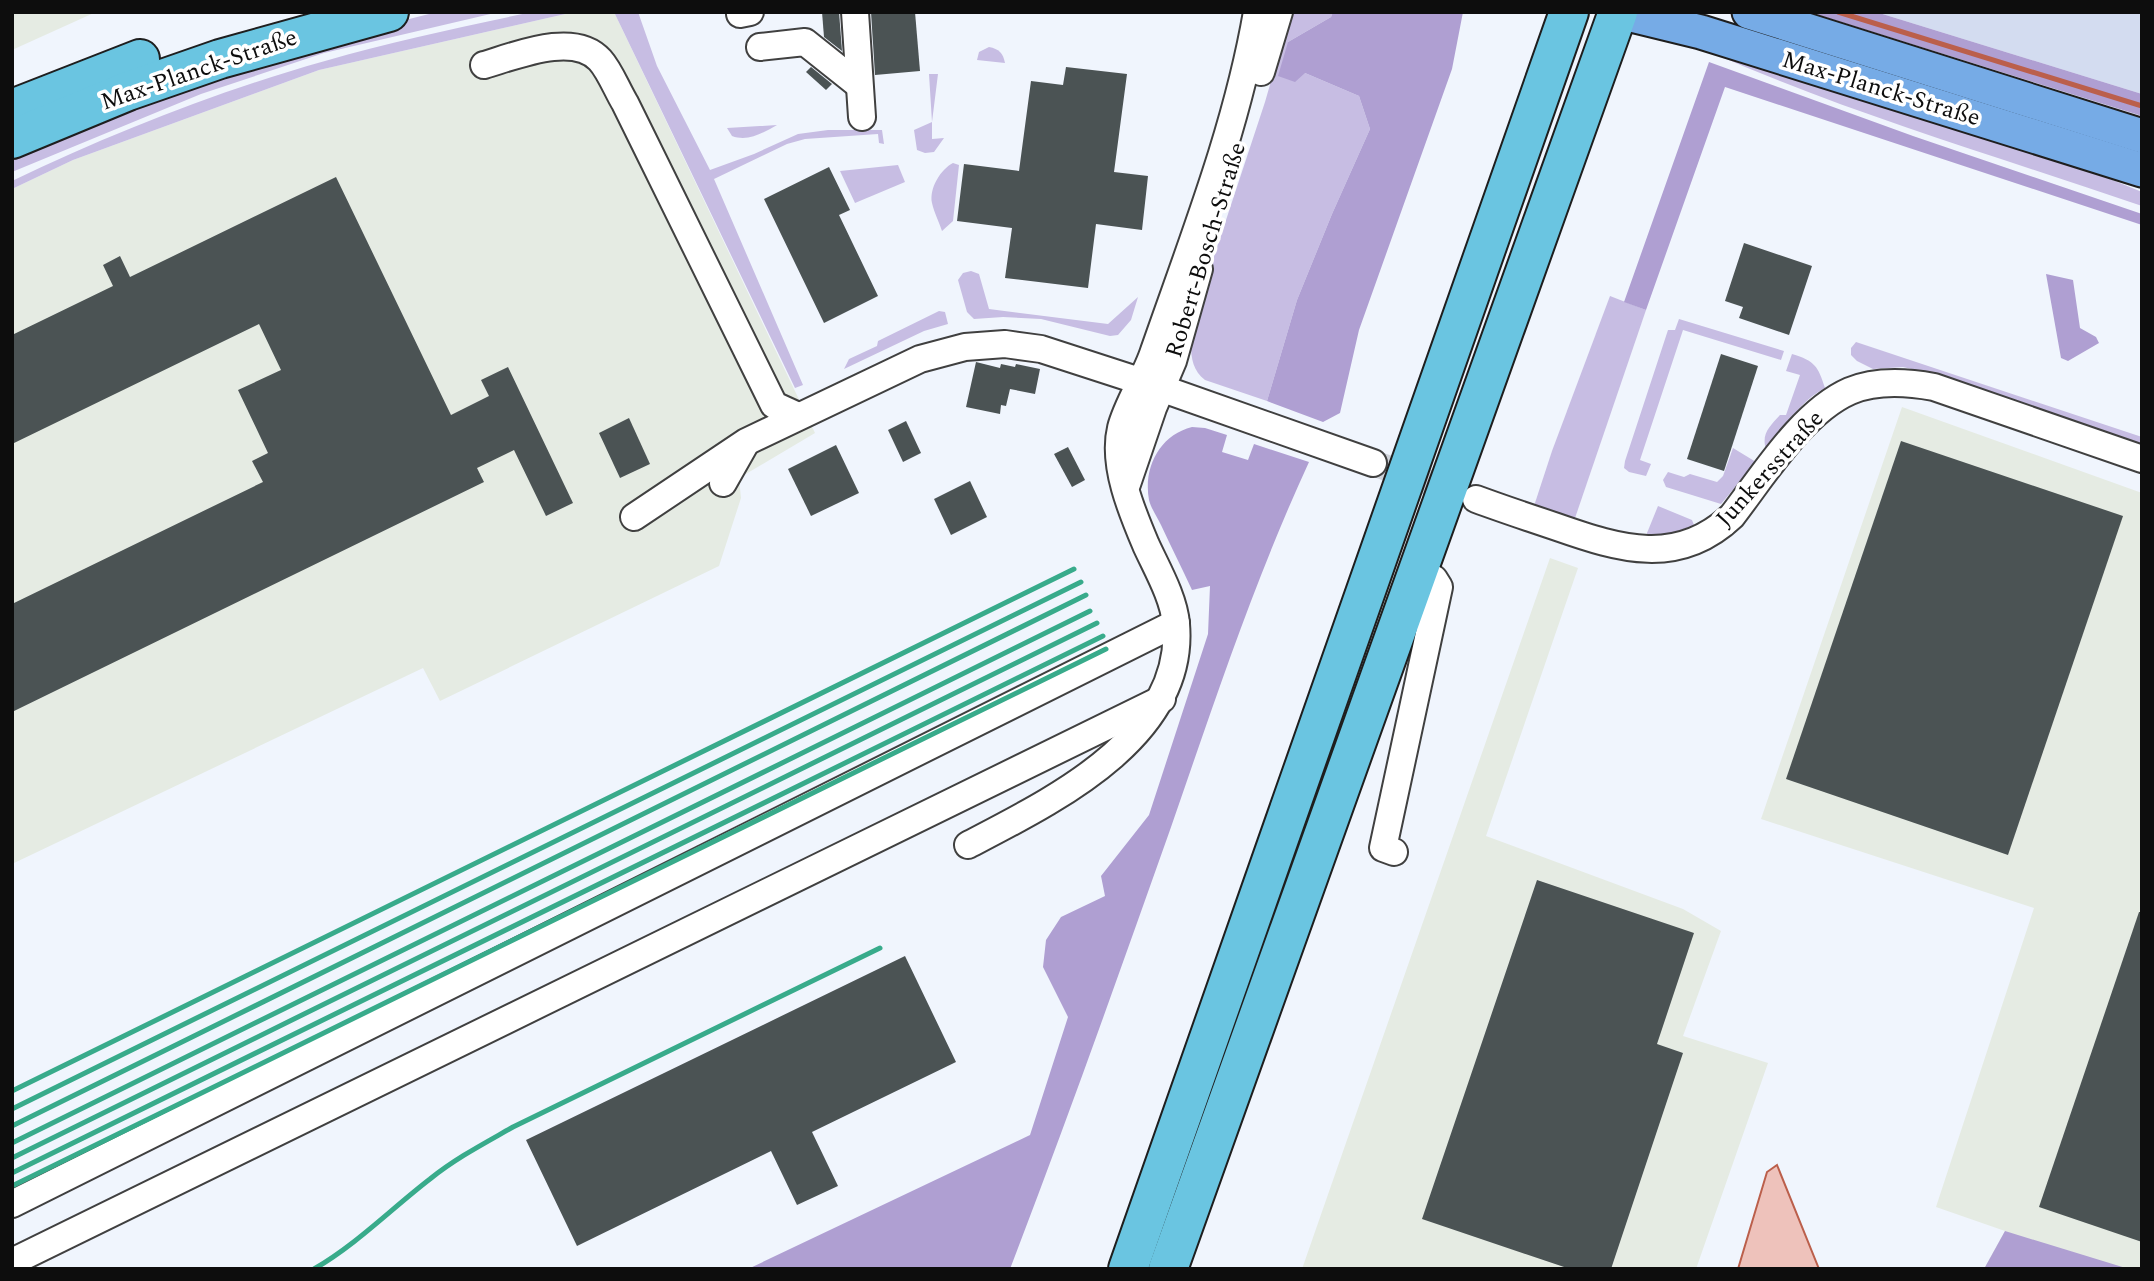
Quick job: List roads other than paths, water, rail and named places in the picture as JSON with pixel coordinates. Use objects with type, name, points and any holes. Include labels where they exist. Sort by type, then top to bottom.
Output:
[{"type":"highway","name":"Max-Planck-Straße","points":[[12,109],[111,69],[289,12]]},
{"type":"highway","name":"Max-Planck-Straße","points":[[12,139],[128,91],[219,60],[389,12]]},
{"type":"highway","points":[[1168,1269],[1614,23]]},
{"type":"highway","points":[[1128,1269],[1563,30]]},
{"type":"main road","name":"Max-Planck-Straße","points":[[1749,12],[2142,136]]},
{"type":"main road","name":"Max-Planck-Straße","points":[[1614,23],[1701,32],[2142,170]]},
{"type":"street","points":[[855,12],[862,117]]},
{"type":"street","name":"Robert-Bosch-Straße","points":[[1151,385],[1229,131],[1248,63],[1257,12]]},
{"type":"street","name":"Robert-Bosch-Straße","points":[[968,845],[1024,816],[1107,762],[1145,723],[1162,699],[1174,659],[1176,623],[1131,509],[1119,461],[1121,429],[1151,385],[1173,360],[1279,12]]},
{"type":"street","points":[[760,47],[805,41],[859,85]]},
{"type":"street","points":[[484,65],[551,47],[569,45],[586,50],[600,60],[625,103],[774,405],[798,416]]},
{"type":"street","name":"Robert-Bosch-Straße","points":[[635,517],[746,442],[920,359],[965,346],[1005,344],[1041,349],[1151,385]]},
{"type":"street","name":"Junkersstraße","points":[[1476,499],[1611,546],[1640,550],[1670,549],[1698,540],[1719,529],[1806,424],[1829,404],[1850,391],[1892,383],[1934,387],[2142,459]]},
{"type":"street","points":[[1151,385],[1373,463]]},
{"type":"street","points":[[723,483],[746,442]]},
{"type":"street","points":[[1394,852],[1383,848],[1439,587],[1434,579]]},
{"type":"street","points":[[12,1204],[1176,623]]},
{"type":"street","points":[[12,1262],[1162,699]]},
{"type":"waterway","points":[[1838,12],[2142,106]]},
{"type":"tunnel","points":[[1373,463],[1464,495]]},
{"type":"railway","points":[[12,1091],[1074,569]]},
{"type":"railway","points":[[12,1109],[1081,582]]},
{"type":"railway","points":[[12,1126],[1086,595]]},
{"type":"railway","points":[[12,1143],[1090,611]]},
{"type":"railway","points":[[12,1158],[1097,623]]},
{"type":"railway","points":[[12,1173],[1103,636]]},
{"type":"railway","points":[[12,1186],[1106,649]]},
{"type":"railway","points":[[314,1269],[359,1237],[440,1171],[513,1127],[880,948]]}]
